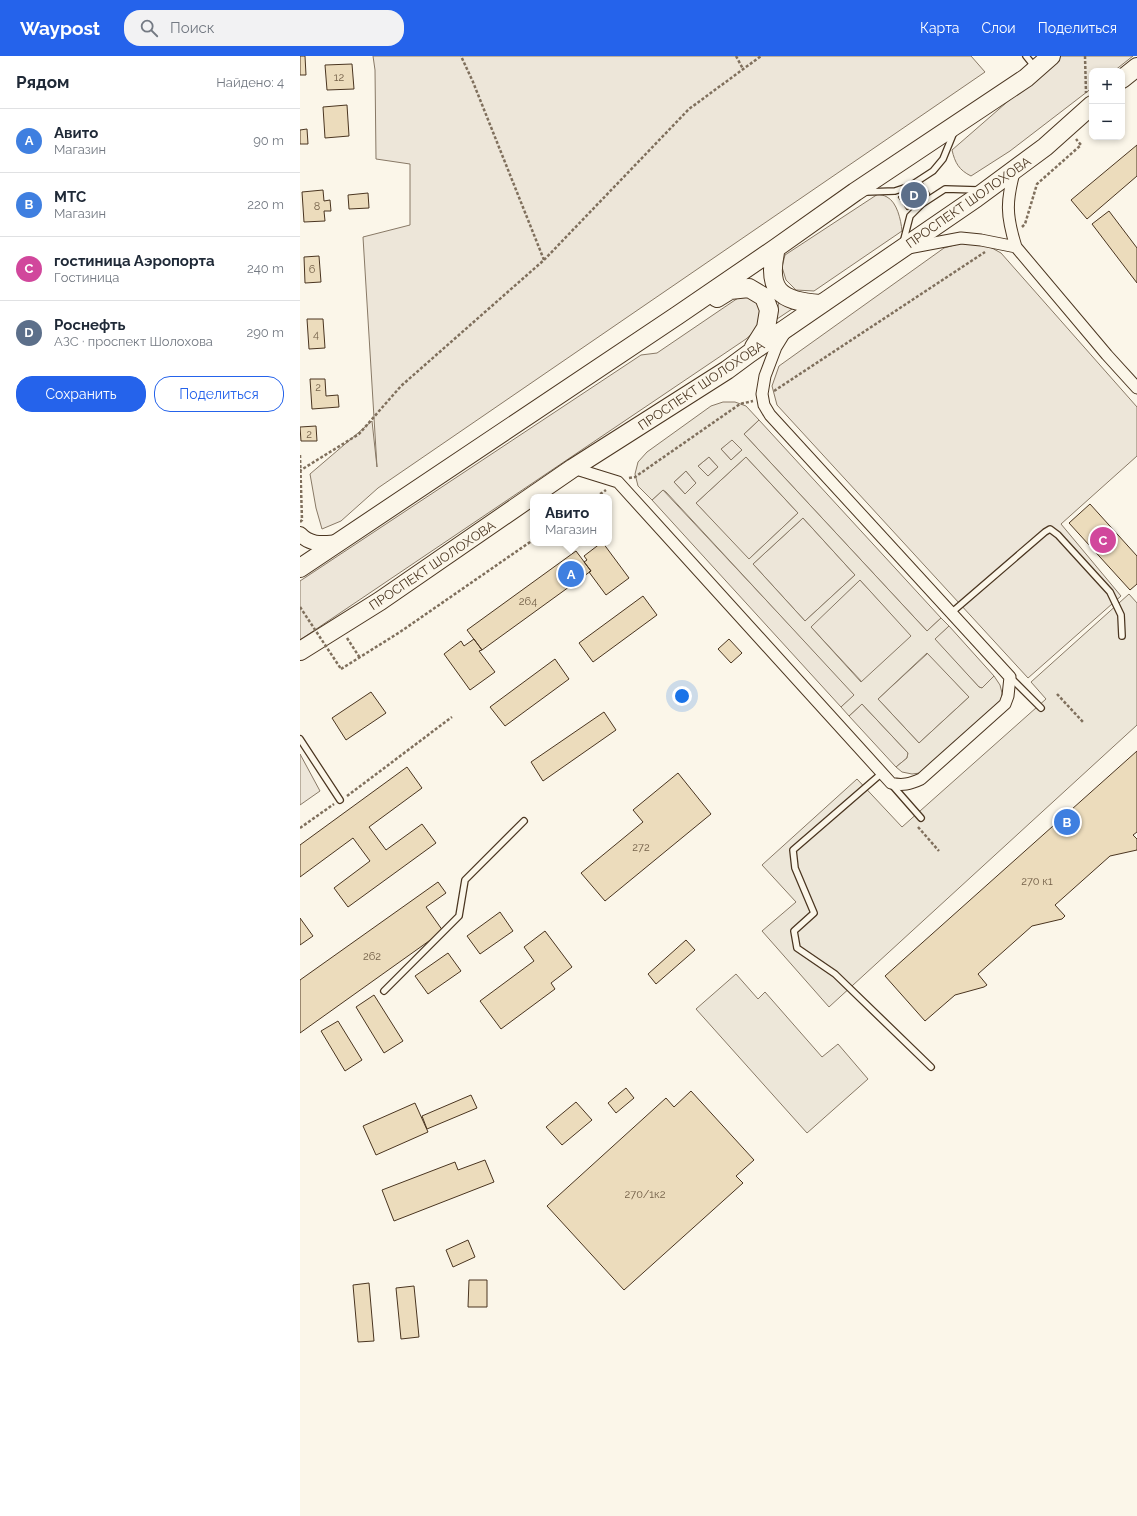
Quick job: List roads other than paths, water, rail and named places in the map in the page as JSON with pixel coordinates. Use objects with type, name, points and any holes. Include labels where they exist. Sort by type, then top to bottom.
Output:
[{"type":"main road","points":[[300,568],[678,315],[855,192],[1026,78],[1031,62],[1051,56]]},
{"type":"main road","points":[[1125,77],[1137,66]]},
{"type":"main road","name":"ПРОСПЕКТ ШОЛОХОВА","points":[[535,494],[573,468],[727,370],[986,190],[1045,147],[1089,108]]},
{"type":"main road","points":[[776,248],[772,265],[773,279],[778,290],[789,299],[802,303],[820,304]]},
{"type":"main road","points":[[678,315],[693,313],[730,290],[749,288],[764,297],[769,310],[766,328],[750,353]]},
{"type":"main road","name":"ПРОСПЕКТ ШОЛОХОВА","points":[[300,651],[380,601],[530,498]]},
{"type":"street","points":[[1015,169],[1008,200],[1008,212],[1016,247],[1107,355],[1137,388]]},
{"type":"street","points":[[901,249],[961,238],[999,243],[1016,247]]},
{"type":"street","points":[[573,468],[618,482],[891,783],[900,785],[911,784],[921,780],[1005,704],[1008,696],[1010,677],[770,415],[764,405],[762,394],[766,376],[776,347],[792,324]]},
{"type":"street","points":[[300,534],[305,540],[312,543],[339,542]]},
{"type":"lane","points":[[855,192],[896,191],[910,186],[933,171],[944,159],[958,123]]},
{"type":"lane","points":[[901,249],[910,216],[922,204],[945,189],[986,190]]},
{"type":"lane","points":[[951,613],[1050,529],[1058,535],[1110,592],[1121,615],[1122,636]]},
{"type":"lane","points":[[1010,677],[1041,708]]},
{"type":"lane","points":[[300,739],[340,800]]},
{"type":"lane","points":[[882,773],[793,850],[795,868],[814,913],[794,931],[797,948],[835,974],[931,1067]]},
{"type":"lane","points":[[891,783],[922,818]]},
{"type":"lane","points":[[384,992],[459,916],[465,880],[524,821]]},
{"type":"place","name":"Роснефть","points":[[914,195]]},
{"type":"place","name":"гостиница Аэропорта","points":[[1103,540]]},
{"type":"place","name":"Авито","points":[[571,574]]},
{"type":"place","name":"МТС","points":[[1067,822]]}]
